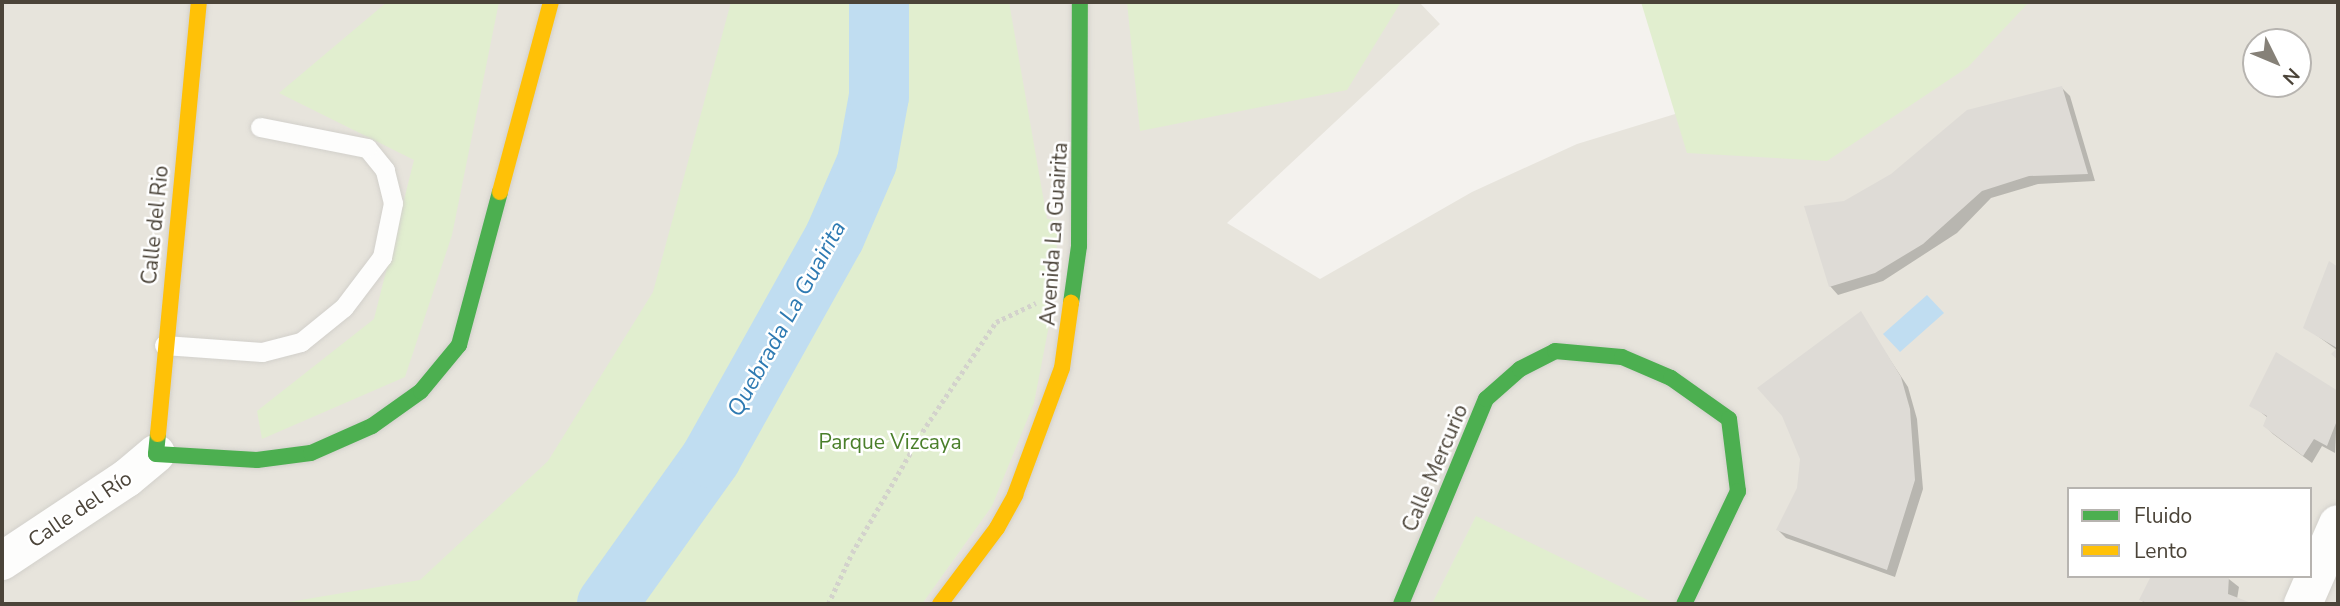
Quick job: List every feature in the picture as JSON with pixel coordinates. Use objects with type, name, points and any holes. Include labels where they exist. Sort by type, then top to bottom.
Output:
[{"type":"street","name":"Calle del Rio","points":[[156,453],[164,345],[199,2]]},
{"type":"street","points":[[156,453],[257,460],[311,453],[372,426],[442,370],[459,345],[551,2]]},
{"type":"street","name":"Avenida La Guairita","points":[[940,604],[997,528],[1015,495],[1062,368],[1072,322],[1079,246],[1080,2]]},
{"type":"street","name":"Calle Mercurio","points":[[1401,604],[1486,399],[1520,369],[1555,351],[1622,357],[1671,378],[1729,419],[1738,491],[1684,604]]},
{"type":"street","name":"Calle del Río","points":[[2,561],[127,478],[156,453]]},
{"type":"street","points":[[2304,604],[2338,524]]},
{"type":"lane","points":[[164,345],[262,352],[301,342],[344,307],[382,257],[393,203],[385,170],[367,148],[260,127]]},
{"type":"path","points":[[828,604],[852,553],[926,426],[996,322],[1047,298]]},
{"type":"shaded area","points":[[2,2],[1419,2],[1440,24],[1227,223],[1320,279],[1472,192],[1577,144],[1698,107],[1929,2],[2338,2],[2338,604],[2,604]]},
{"type":"green space","points":[[387,2],[499,2],[452,235],[405,377],[262,439],[257,411],[374,319],[414,160],[279,93]]},
{"type":"green space","name":"Parque Vizcaya","points":[[731,2],[1009,2],[1047,219],[1059,220],[1050,320],[1034,403],[992,506],[922,604],[277,604],[420,580],[548,461],[653,292]]},
{"type":"green space","points":[[1127,2],[1401,2],[1347,90],[1140,131]]},
{"type":"green space","points":[[1641,2],[2029,2],[1968,67],[1827,161],[1687,153]]},
{"type":"green space","points":[[1476,516],[1656,604],[1432,604]]},
{"type":"water","points":[[1927,295],[1944,313],[1900,352],[1883,334]]},
{"type":"building","points":[[2062,86],[2088,174],[2029,176],[1982,191],[1923,244],[1875,273],[1829,287],[1804,206],[1844,201],[1891,174],[1967,110]]},
{"type":"building","points":[[2329,261],[2338,267],[2338,360],[2331,354],[2337,348],[2303,328]]},
{"type":"building","points":[[1861,311],[1901,377],[1910,409],[1915,480],[1887,570],[1776,530],[1797,488],[1800,459],[1782,416],[1757,388]]},
{"type":"building","points":[[2276,352],[2338,391],[2338,418],[2327,446],[2314,439],[2303,456],[2263,426],[2267,416],[2249,406]]},
{"type":"building","points":[[2150,578],[2229,578],[2228,594],[2254,604],[2150,604],[2139,600]]},
{"type":"waterway","name":"Quebrada La Guairita","points":[[607,604],[711,458],[835,236],[867,162],[879,96],[879,2]]},
{"type":"traffic: fast","points":[[1071,303],[1079,246],[1080,2]]},
{"type":"traffic: fast","points":[[158,434],[156,454],[257,460],[311,453],[372,426],[421,391],[459,345],[500,192]]},
{"type":"traffic: fast","points":[[1401,604],[1486,399],[1520,369],[1555,351],[1622,357],[1671,378],[1729,419],[1738,491],[1684,604]]},
{"type":"traffic: slow","points":[[158,434],[199,2]]},
{"type":"traffic: slow","points":[[500,192],[551,2]]},
{"type":"traffic: slow","points":[[940,604],[997,528],[1015,495],[1062,368],[1071,303]]}]
